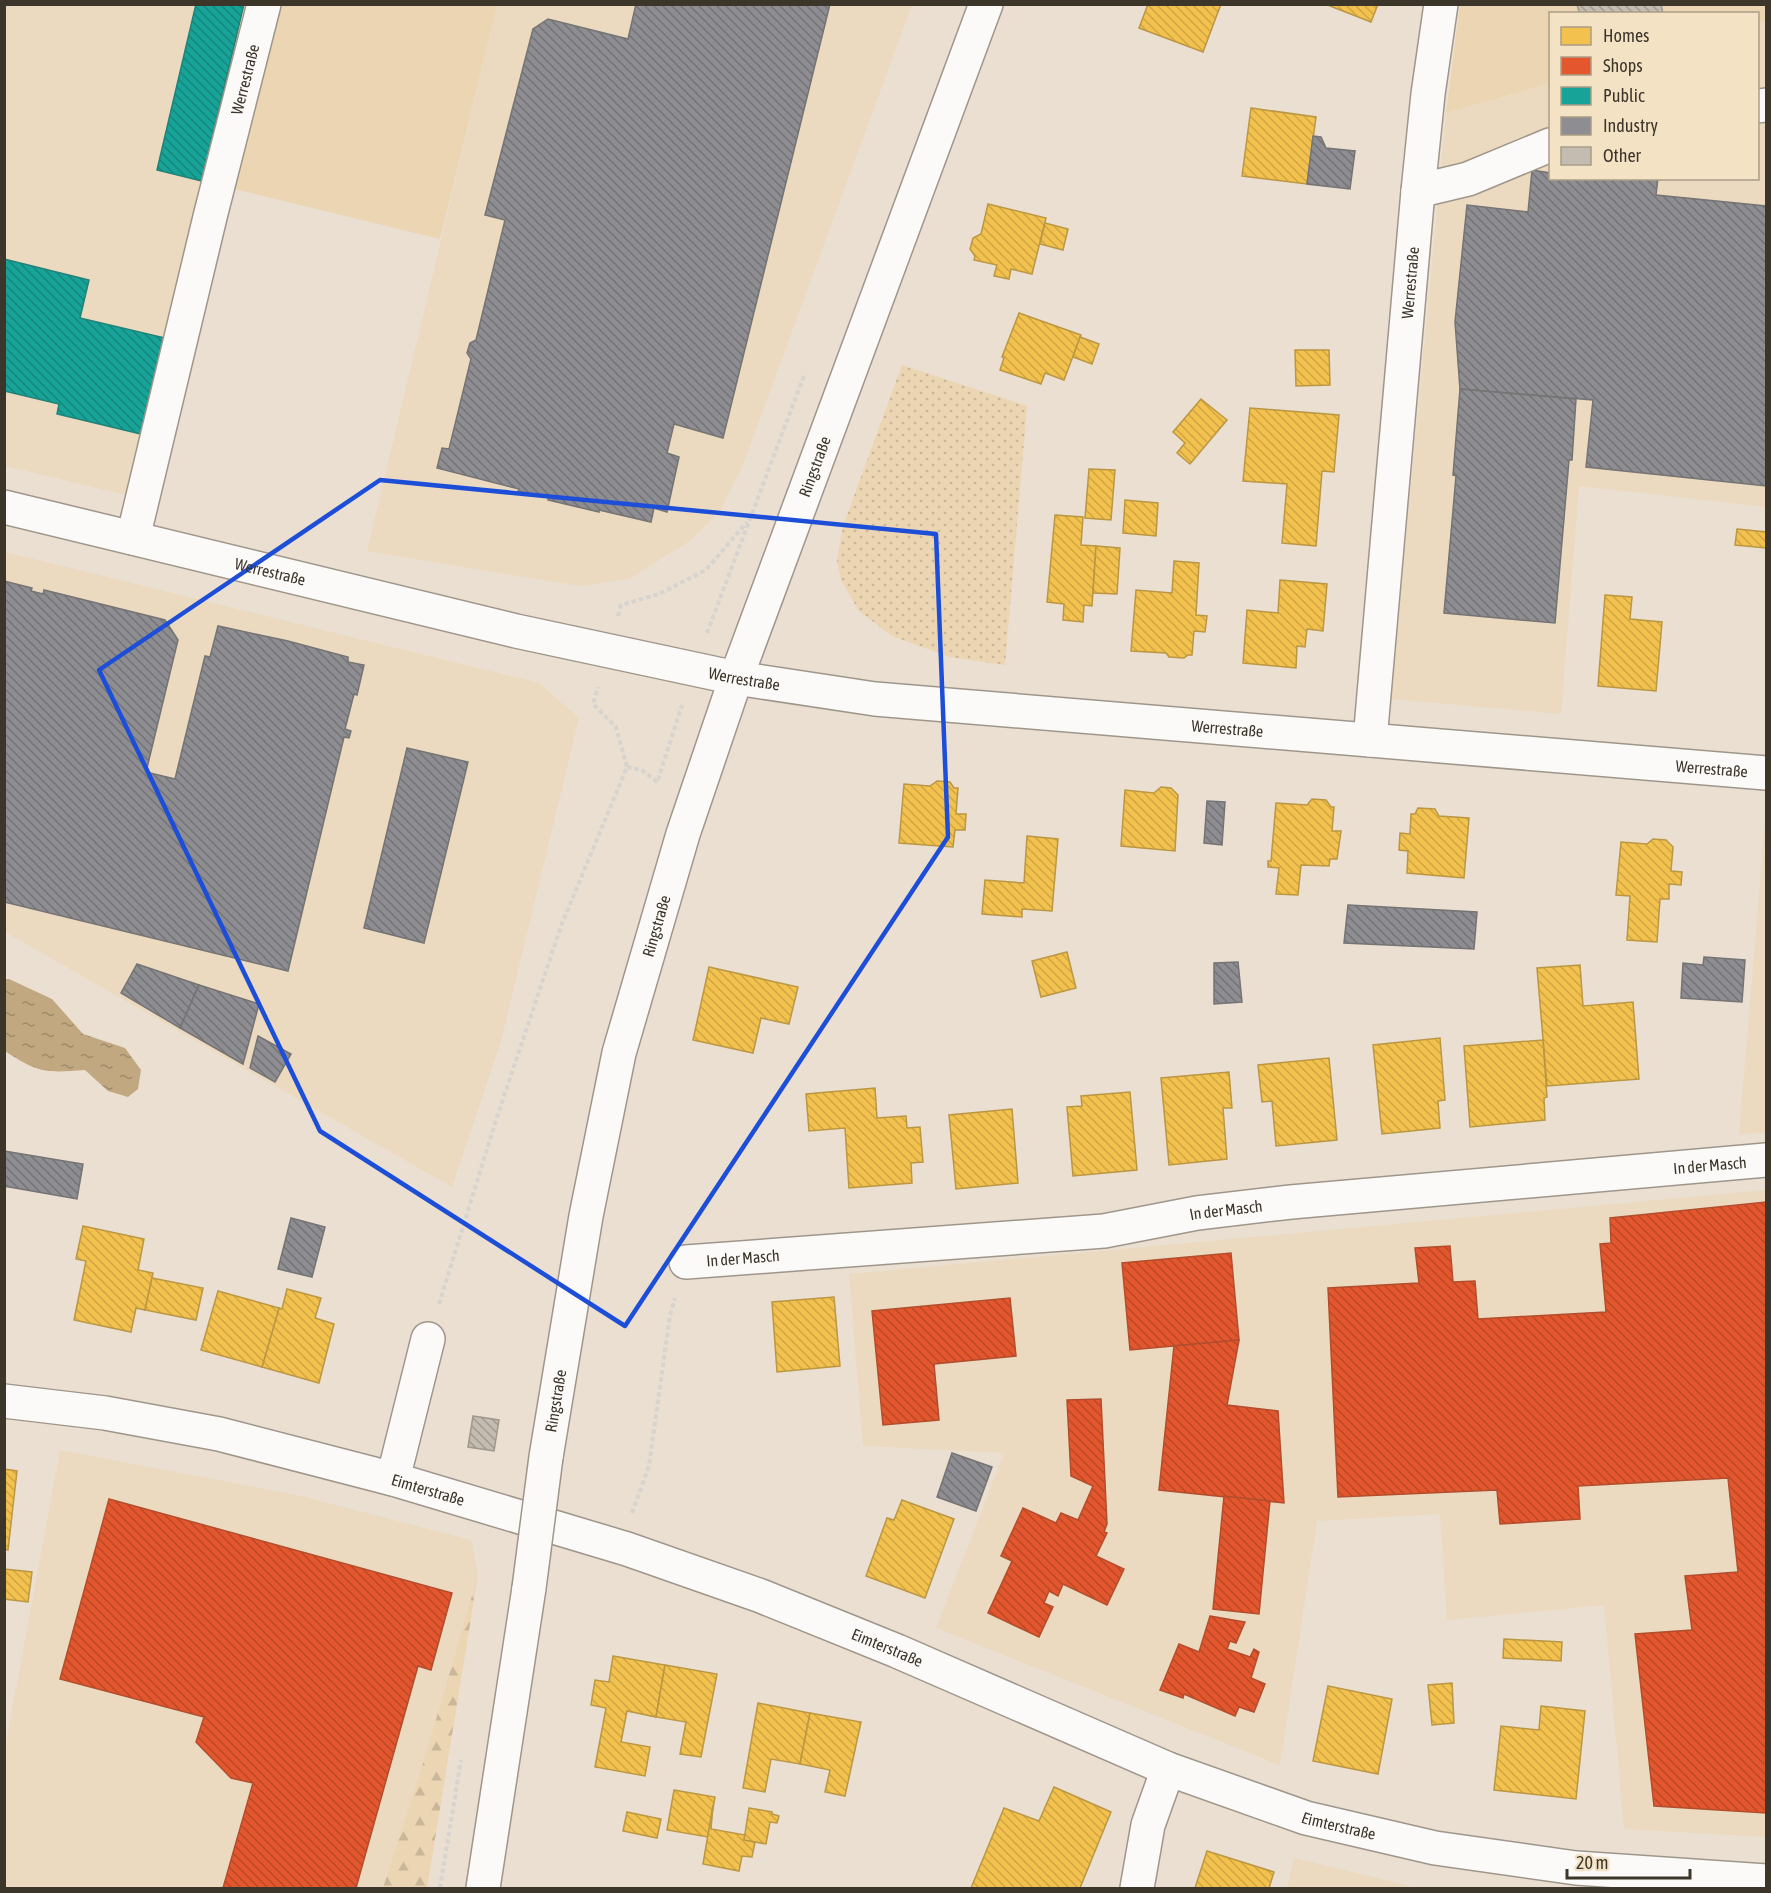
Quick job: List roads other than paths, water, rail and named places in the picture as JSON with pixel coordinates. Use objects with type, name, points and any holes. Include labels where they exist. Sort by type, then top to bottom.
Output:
[{"type":"street","name":"Werrestraße","points":[[133,538],[264,4]]},
{"type":"street","name":"Ringstraße","points":[[483,1888],[529,1588],[546,1457],[586,1216],[619,1053],[683,834],[736,678],[986,4]]},
{"type":"street","name":"Werrestraße","points":[[1370,740],[1418,191],[1428,94],[1441,4]]},
{"type":"street","points":[[1418,191],[1468,178],[1549,146]]},
{"type":"street","name":"Werrestraße","points":[[4,507],[609,652],[736,678],[875,699],[1767,773]]},
{"type":"street","name":"In der Masch","points":[[686,1262],[1104,1231],[1197,1213],[1291,1202],[1767,1160]]},
{"type":"street","points":[[393,1479],[428,1339]]},
{"type":"street","name":"Eimterstraße","points":[[4,1401],[105,1413],[219,1434],[393,1479],[627,1549],[761,1596],[897,1651],[1168,1769],[1305,1818],[1435,1848],[1576,1868],[1699,1883],[1767,1881]]},
{"type":"street","points":[[1137,1888],[1148,1825],[1168,1769]]},
{"type":"water","points":[[5,979],[52,999],[83,1034],[125,1048],[141,1070],[138,1089],[128,1097],[108,1091],[85,1070],[42,1070],[26,1064],[5,1051]]}]
